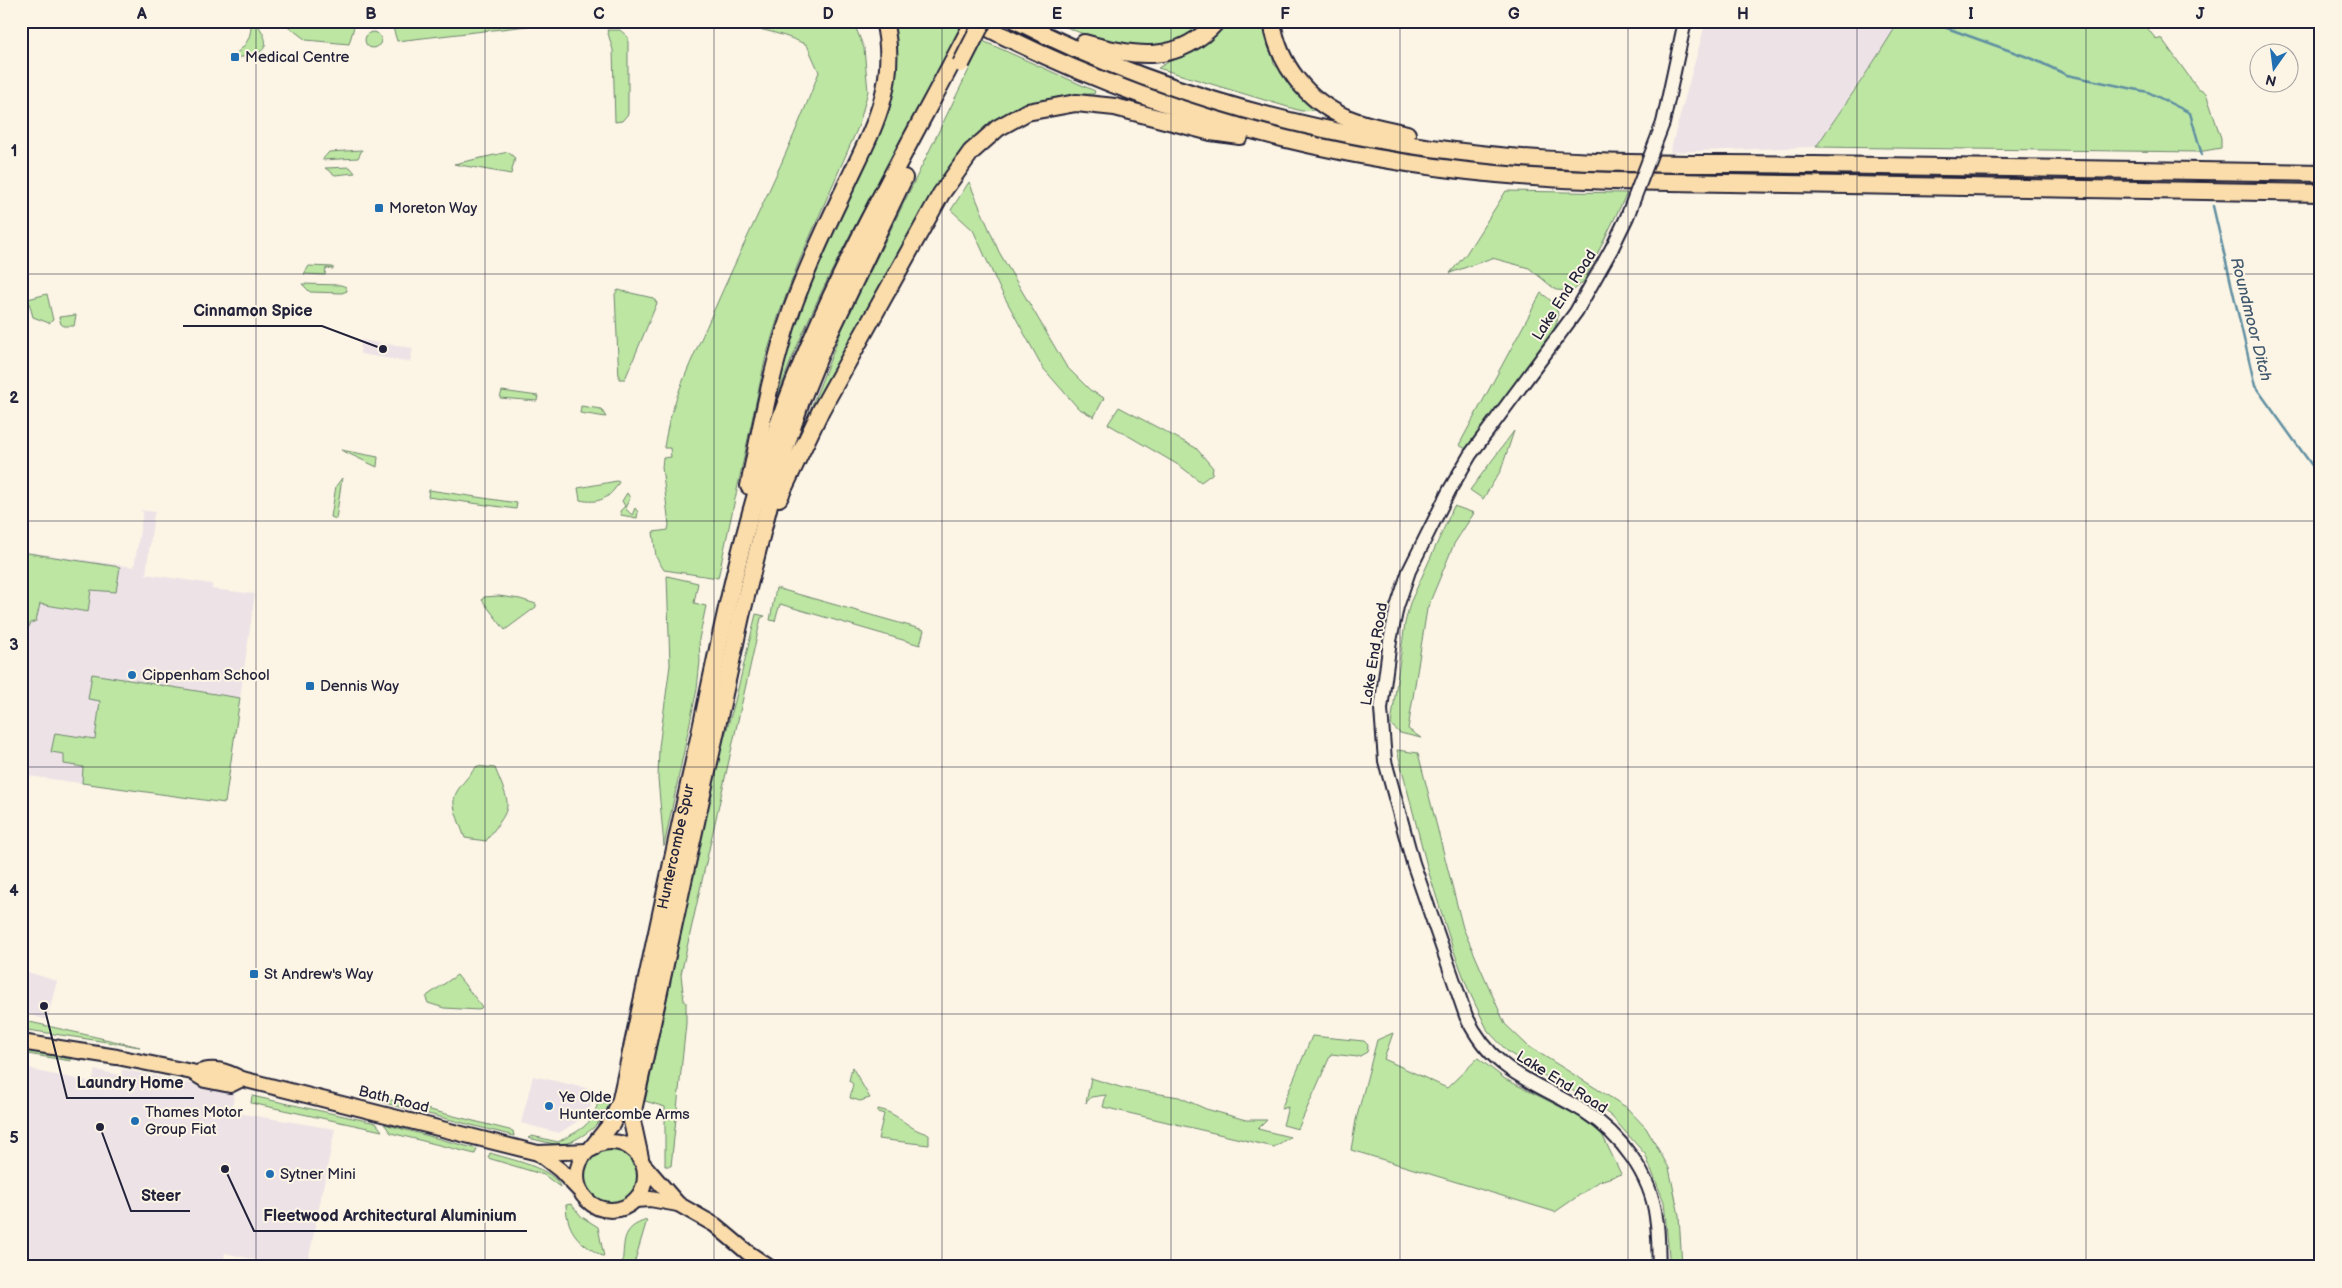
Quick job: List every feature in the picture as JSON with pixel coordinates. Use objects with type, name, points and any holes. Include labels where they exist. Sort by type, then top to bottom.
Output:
[{"type":"highway","points":[[744,537],[749,487],[756,449],[787,325],[805,277],[871,133],[883,101],[889,67],[888,43],[884,21]]},
{"type":"highway","points":[[755,555],[777,473],[816,365],[857,272],[958,62],[974,21],[1077,71],[1147,98],[1239,128],[1371,158],[1437,168],[1564,180],[2321,193]]},
{"type":"highway","points":[[744,537],[773,439],[816,330],[862,234],[983,21]]},
{"type":"highway","points":[[1021,23],[1104,48],[1149,56],[1170,52],[1192,42],[1217,21]]},
{"type":"highway","points":[[1272,21],[1278,46],[1292,73],[1309,93],[1326,107],[1354,121],[1492,155]]},
{"type":"highway","points":[[1021,23],[1128,70],[1230,104],[1304,124],[1366,137],[1492,155],[1608,161],[2321,173]]},
{"type":"highway","points":[[755,555],[789,474],[810,432],[942,194],[971,152],[998,128],[1027,112],[1076,103],[1115,107],[1211,132],[1294,142]]},
{"type":"highway","name":"Huntercombe Spur","points":[[590,1149],[612,1122],[621,1099],[717,652],[744,537]]},
{"type":"highway","name":"Huntercombe Spur","points":[[642,1161],[632,1121],[634,1106],[755,555]]},
{"type":"main road","name":"Lake End Road","points":[[1659,1267],[1656,1216],[1647,1188],[1634,1162],[1619,1140],[1584,1112],[1517,1075],[1494,1056],[1472,1031],[1413,862],[1385,761],[1380,709],[1384,676],[1397,608],[1409,571],[1449,491],[1470,455],[1576,312],[1628,217],[1663,123],[1685,21]]},
{"type":"main road","name":"Bath Road","points":[[21,1042],[118,1057],[196,1073],[208,1068],[232,1074],[242,1079],[538,1153],[590,1149]]},
{"type":"main road","points":[[642,1161],[645,1180],[641,1193],[635,1200],[621,1209],[605,1210],[589,1203],[579,1190],[578,1166],[590,1149],[603,1143],[619,1143],[630,1148],[642,1161],[678,1204]]},
{"type":"main road","name":"Bath Road","points":[[538,1153],[560,1170],[579,1190]]},
{"type":"main road","points":[[635,1200],[650,1199],[678,1204],[715,1225],[747,1252],[769,1267]]},
{"type":"shaded area","points":[[1706,21],[1899,21],[1878,57],[1863,76],[1816,147],[1670,152]]},
{"type":"shaded area","points":[[361,340],[413,348],[410,362],[360,354]]},
{"type":"shaded area","name":"Cippenham School","points":[[140,510],[156,512],[154,514],[146,574],[212,584],[212,589],[255,594],[225,803],[21,775],[21,551],[134,567],[143,512]]},
{"type":"shaded area","points":[[21,970],[57,981],[47,1020],[21,1012]]},
{"type":"shaded area","points":[[21,1065],[41,1072],[92,1082],[95,1070],[121,1075],[122,1069],[235,1093],[231,1112],[335,1129],[307,1267],[286,1267],[225,1253],[223,1267],[21,1267]]},
{"type":"shaded area","points":[[533,1076],[595,1090],[589,1114],[559,1133],[521,1123]]},
{"type":"green space","points":[[251,21],[255,21],[262,32],[265,46],[255,54],[228,59],[246,44],[250,34]]},
{"type":"green space","points":[[281,21],[363,21],[354,27],[349,44],[306,40]]},
{"type":"green space","points":[[386,21],[571,21],[397,41],[393,28]]},
{"type":"green space","points":[[708,21],[853,21],[864,48],[868,91],[859,125],[798,264],[779,314],[765,360],[718,578],[664,570],[656,557],[653,532],[668,530],[669,525],[662,467],[663,458],[671,457],[670,448],[664,448],[667,431],[676,398],[689,366],[780,165],[819,72],[807,45],[771,32],[746,26]]},
{"type":"green space","points":[[889,21],[950,21],[960,27],[816,303],[794,353],[770,418],[797,311],[882,123]]},
{"type":"green space","points":[[1052,21],[1208,21],[1189,34],[1170,43],[1132,46],[1112,43],[1072,30]]},
{"type":"green space","points":[[1224,21],[1264,21],[1274,64],[1318,110],[1301,111],[1158,68],[1184,53]]},
{"type":"green space","points":[[1899,21],[2142,21],[2155,38],[2162,39],[2198,89],[2206,93],[2221,138],[2221,148],[2198,152],[1816,147]]},
{"type":"green space","points":[[607,30],[620,30],[628,37],[628,114],[622,121],[615,122],[613,50]]},
{"type":"green space","points":[[373,32],[379,34],[381,40],[379,46],[373,48],[367,46],[365,40],[367,34]]},
{"type":"green space","points":[[983,41],[1095,91],[1094,94],[1079,94],[1040,101],[1016,110],[990,124],[795,448],[843,327]]},
{"type":"green space","points":[[362,150],[358,158],[322,160],[329,152]]},
{"type":"green space","points":[[508,152],[515,158],[511,174],[454,164]]},
{"type":"green space","points":[[350,167],[355,173],[335,175],[325,168]]},
{"type":"green space","points":[[969,182],[999,252],[1066,366],[1090,390],[1104,398],[1094,417],[1078,408],[1043,368],[999,287],[973,230],[951,210]]},
{"type":"green space","points":[[1506,191],[1627,193],[1584,281],[1573,291],[1556,290],[1529,268],[1492,258],[1450,273],[1466,254]]},
{"type":"green space","points":[[309,266],[333,267],[333,269],[326,268],[325,275],[304,274]]},
{"type":"green space","points":[[302,284],[341,285],[346,287],[347,291],[342,293],[310,292]]},
{"type":"green space","points":[[618,290],[653,298],[657,303],[625,379],[619,379],[615,294]]},
{"type":"green space","points":[[1541,293],[1554,304],[1557,310],[1558,315],[1555,327],[1547,342],[1471,446],[1466,449],[1459,445]]},
{"type":"green space","points":[[47,294],[53,320],[49,323],[33,317],[28,299]]},
{"type":"green space","points":[[76,315],[74,326],[64,326],[61,324],[59,317]]},
{"type":"green space","points":[[502,391],[538,396],[537,401],[500,398]]},
{"type":"green space","points":[[581,406],[601,409],[606,417],[580,413]]},
{"type":"green space","points":[[1119,407],[1196,448],[1213,468],[1212,474],[1201,482],[1180,466],[1108,424]]},
{"type":"green space","points":[[1514,431],[1501,470],[1483,499],[1470,490]]},
{"type":"green space","points":[[341,450],[378,457],[377,467]]},
{"type":"green space","points":[[342,478],[336,519],[331,517],[336,486]]},
{"type":"green space","points":[[619,482],[612,493],[603,499],[598,501],[580,500],[578,488]]},
{"type":"green space","points":[[429,490],[517,503],[516,509],[428,497]]},
{"type":"green space","points":[[627,493],[630,498],[625,508],[632,515],[635,508],[638,512],[637,518],[621,515],[620,511],[625,506],[622,501]]},
{"type":"green space","points":[[1454,506],[1474,513],[1454,544],[1427,609],[1408,729],[1421,738],[1400,733],[1391,725],[1405,623],[1410,603]]},
{"type":"green space","points":[[21,552],[120,567],[116,592],[91,590],[88,612],[40,604],[36,621],[31,623],[27,630],[21,627]]},
{"type":"green space","points":[[667,576],[698,583],[694,603],[706,606],[699,639],[700,661],[697,689],[664,846],[658,779],[659,747],[670,665]]},
{"type":"green space","points":[[776,588],[924,630],[920,645],[780,604],[775,621],[770,620]]},
{"type":"green space","points":[[499,596],[520,599],[536,604],[536,607],[505,630],[482,600],[484,597]]},
{"type":"green space","points":[[756,614],[765,616],[761,618],[681,974],[684,1001],[686,1002],[686,1024],[671,1166],[665,1166],[665,1107],[645,1101],[720,752],[734,705]]},
{"type":"green space","points":[[92,674],[240,698],[225,803],[82,783],[83,767],[64,764],[64,754],[51,752],[55,733],[95,739],[100,701],[88,699]]},
{"type":"green space","points":[[1397,750],[1418,753],[1463,928],[1505,1024],[1528,1046],[1626,1107],[1646,1128],[1669,1168],[1679,1215],[1682,1267],[1670,1267],[1664,1202],[1645,1154],[1612,1117],[1588,1098],[1551,1080],[1508,1052],[1488,1031],[1468,989],[1452,946],[1428,870]]},
{"type":"green space","points":[[477,766],[495,768],[507,800],[505,813],[486,841],[465,838],[454,806],[456,793]]},
{"type":"green space","points":[[457,975],[482,1007],[479,1010],[444,1008],[428,1003],[426,998],[428,995]]},
{"type":"green space","points":[[21,1020],[140,1047],[21,1029]]},
{"type":"green space","points":[[1393,1033],[1384,1059],[1447,1088],[1478,1058],[1505,1079],[1598,1126],[1621,1174],[1600,1181],[1555,1212],[1351,1150],[1356,1120],[1377,1040]]},
{"type":"green space","points":[[1312,1036],[1364,1041],[1368,1045],[1367,1052],[1358,1057],[1331,1054],[1298,1129],[1283,1125],[1288,1107],[1281,1109]]},
{"type":"green space","points":[[21,1050],[71,1059],[71,1061],[21,1053]]},
{"type":"green space","points":[[852,1067],[870,1098],[860,1101],[850,1098],[853,1084],[849,1081]]},
{"type":"green space","points":[[1091,1078],[1123,1088],[1179,1097],[1206,1109],[1246,1120],[1267,1120],[1258,1129],[1290,1137],[1274,1147],[1103,1107],[1106,1095],[1091,1097],[1086,1103]]},
{"type":"green space","points":[[252,1096],[376,1123],[382,1131],[251,1103]]},
{"type":"green space","points":[[379,1097],[513,1131],[514,1136],[389,1104],[373,1098]]},
{"type":"green space","points":[[598,1102],[610,1103],[602,1119],[585,1134],[563,1146],[528,1138],[532,1136],[558,1142],[584,1127],[592,1117]]},
{"type":"green space","points":[[878,1109],[892,1114],[915,1129],[929,1134],[929,1145],[878,1139],[884,1114],[878,1112]]},
{"type":"green space","points":[[384,1124],[477,1149],[475,1154],[391,1133]]},
{"type":"green space","points":[[612,1146],[628,1151],[636,1159],[641,1175],[636,1191],[628,1199],[612,1204],[596,1199],[588,1191],[583,1175],[588,1159],[596,1151]]},
{"type":"green space","points":[[490,1153],[540,1169],[556,1180],[560,1187],[544,1175],[488,1158]]},
{"type":"green space","points":[[571,1204],[582,1217],[598,1227],[604,1257],[588,1247],[572,1231],[566,1205]]},
{"type":"green space","points":[[647,1220],[633,1267],[622,1267],[624,1243],[628,1232],[638,1223]]},
{"type":"waterway","name":"Roundmoor Ditch","points":[[1933,21],[1944,27],[2033,59],[2067,75],[2148,92],[2190,113],[2202,155]]},
{"type":"waterway","name":"Roundmoor Ditch","points":[[2213,206],[2255,386],[2321,478]]},
{"type":"place","name":"Medical Centre","points":[[235,57]]},
{"type":"place","name":"Moreton Way","points":[[379,208]]},
{"type":"place","name":"Cinnamon Spice","points":[[383,349]]},
{"type":"place","name":"Cippenham School","points":[[132,675]]},
{"type":"place","name":"Dennis Way","points":[[310,686]]},
{"type":"place","name":"St Andrew's Way","points":[[254,974]]},
{"type":"place","name":"Laundry Home","points":[[44,1006]]},
{"type":"place","name":"Ye Olde Huntercombe Arms","points":[[549,1106]]},
{"type":"place","name":"Thames Motor Group Fiat","points":[[135,1121]]},
{"type":"place","name":"Steer","points":[[100,1127]]},
{"type":"place","name":"Fleetwood Architectural Aluminium","points":[[225,1169]]},
{"type":"place","name":"Sytner Mini","points":[[270,1174]]}]
